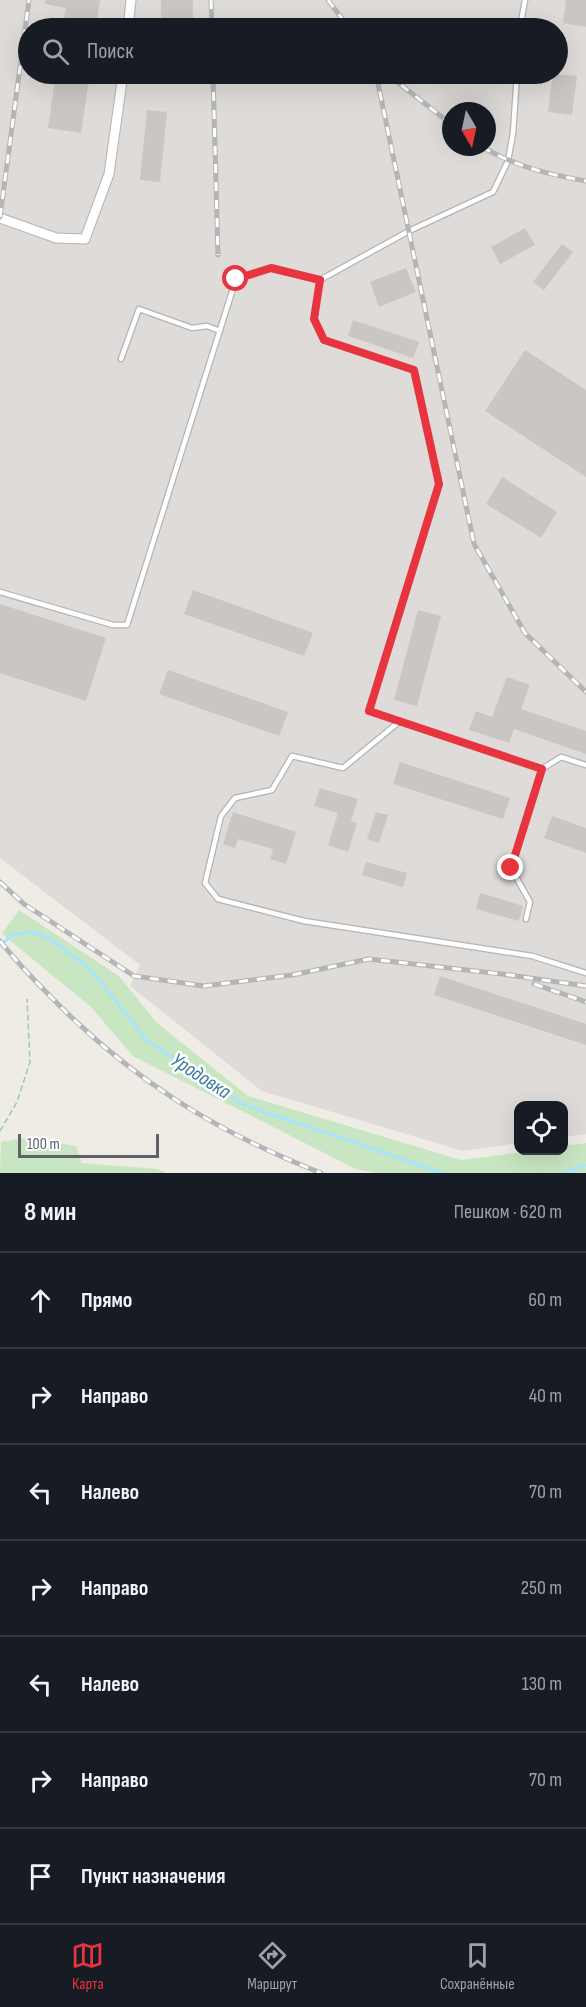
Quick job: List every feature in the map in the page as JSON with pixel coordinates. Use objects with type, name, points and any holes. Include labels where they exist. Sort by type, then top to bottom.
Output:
[{"type":"street","points":[[129,18],[131,0]]},
{"type":"street","points":[[0,218],[56,238],[85,239],[109,174],[122,84]]},
{"type":"lane","points":[[522,18],[525,0]]},
{"type":"lane","points":[[0,592],[113,626],[127,625],[236,279],[271,268],[320,280],[409,231],[493,192],[508,161],[513,133],[516,84]]},
{"type":"lane","points":[[320,280],[314,319],[324,340],[414,370],[439,484],[369,711],[542,769]]},
{"type":"lane","points":[[121,359],[139,309],[192,328],[207,326],[220,330]]},
{"type":"lane","points":[[400,721],[343,768],[292,756],[272,790],[235,798],[221,816],[205,884],[218,899],[304,921],[532,956],[586,973]]},
{"type":"lane","points":[[526,919],[530,902],[511,868],[542,769],[561,757],[586,765]]},
{"type":"path","points":[[0,1131],[16,1102],[30,1062],[27,999]]},
{"type":"shaded area","points":[[0,0],[586,0],[586,1134],[568,1136],[568,1101],[514,1101],[514,1144],[463,1151],[262,1091],[130,986],[140,965],[0,858]]},
{"type":"green space","points":[[19,910],[119,976],[156,1022],[248,1096],[461,1160],[514,1153],[514,1155],[568,1155],[568,1145],[586,1143],[586,1173],[375,1173],[356,1169],[133,1056],[91,1007],[2,934]]},
{"type":"green space","points":[[26,1138],[76,1146],[82,1163],[158,1169],[166,1173],[0,1173],[1,1142]]},
{"type":"building","points":[[45,0],[100,0],[97,18],[64,18],[66,8],[45,4]]},
{"type":"building","points":[[161,0],[193,0],[193,18],[161,18]]},
{"type":"building","points":[[566,0],[586,0],[586,27],[568,24],[568,18],[564,18]]},
{"type":"building","points":[[568,75],[577,76],[572,115],[548,112],[552,84],[568,84]]},
{"type":"building","points":[[55,84],[88,84],[81,133],[48,128]]},
{"type":"building","points":[[147,110],[167,112],[160,182],[140,180]]},
{"type":"building","points":[[525,228],[535,245],[500,264],[491,247]]},
{"type":"building","points":[[562,244],[573,252],[544,290],[533,282]]},
{"type":"building","points":[[406,268],[416,292],[379,307],[370,282]]},
{"type":"building","points":[[353,320],[419,342],[413,358],[348,336]]},
{"type":"building","points":[[525,350],[586,390],[586,477],[485,411]]},
{"type":"building","points":[[502,477],[557,512],[541,538],[486,504]]},
{"type":"building","points":[[193,590],[313,633],[304,656],[184,614]]},
{"type":"building","points":[[0,604],[106,638],[86,701],[0,673]]},
{"type":"building","points":[[418,610],[441,616],[417,706],[394,700]]},
{"type":"building","points":[[168,670],[288,712],[279,736],[159,694]]},
{"type":"building","points":[[507,677],[530,685],[521,709],[586,731],[586,754],[514,729],[509,743],[469,730],[476,711],[492,717]]},
{"type":"building","points":[[400,762],[510,798],[503,819],[393,784]]},
{"type":"building","points":[[320,788],[358,799],[351,821],[357,823],[348,852],[328,845],[338,813],[314,806]]},
{"type":"building","points":[[233,812],[296,832],[286,864],[270,859],[273,849],[238,839],[235,848],[223,844]]},
{"type":"building","points":[[376,812],[388,815],[379,843],[367,839]]},
{"type":"building","points":[[552,816],[586,828],[586,853],[544,838]]},
{"type":"building","points":[[366,862],[407,873],[403,887],[362,875]]},
{"type":"building","points":[[480,893],[523,906],[519,921],[476,909]]},
{"type":"building","points":[[440,976],[586,1024],[586,1045],[434,995]]},
{"type":"waterway","name":"Уродовка","points":[[0,945],[14,934],[32,932],[49,938],[87,967],[146,1040],[243,1104],[442,1173]]},
{"type":"waterway","name":"Уродовка","points":[[563,1173],[586,1165]]},
{"type":"railway","points":[[27,18],[29,0]]},
{"type":"railway","points":[[211,0],[212,18]]},
{"type":"railway","points":[[328,0],[342,18]]},
{"type":"railway","points":[[0,217],[18,82]]},
{"type":"railway","points":[[213,84],[218,255]]},
{"type":"railway","points":[[378,84],[474,544],[525,633],[586,692]]},
{"type":"railway","points":[[400,84],[442,117]]},
{"type":"railway","points":[[496,154],[532,169],[586,181]]},
{"type":"railway","points":[[0,882],[24,904],[134,976],[204,986],[292,975],[369,959],[586,986]]},
{"type":"railway","points":[[0,941],[82,1027],[144,1078],[211,1121],[246,1140],[321,1173]]},
{"type":"railway","points":[[534,984],[586,1002]]},
{"type":"route","points":[[236,279],[271,268],[320,280],[314,319],[324,340],[414,370],[439,484],[369,711],[542,769],[511,868]]}]
